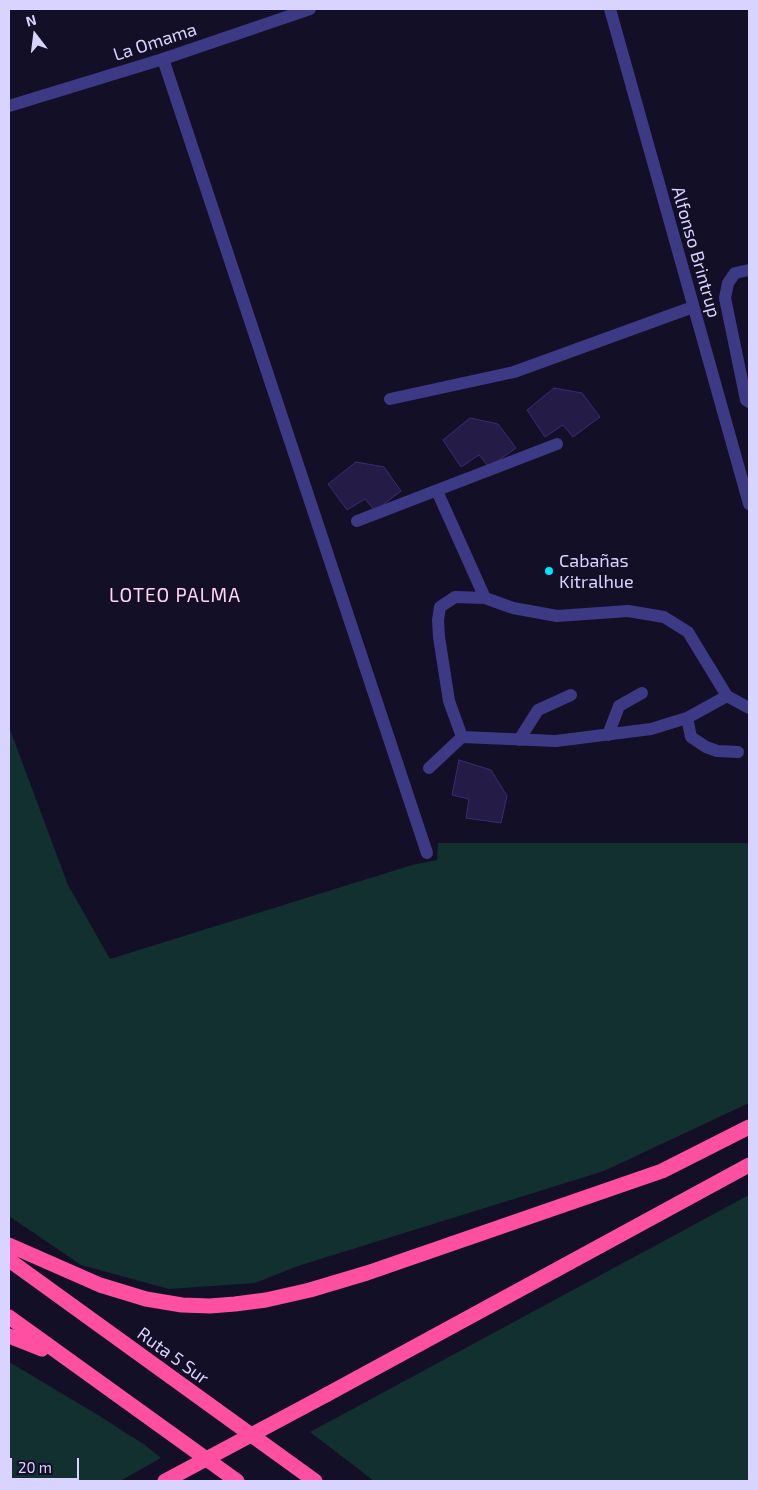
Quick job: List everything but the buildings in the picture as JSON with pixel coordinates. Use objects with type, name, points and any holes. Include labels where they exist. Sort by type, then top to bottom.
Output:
[{"type":"highway","points":[[9,1244],[100,1285],[146,1299],[182,1305],[210,1306],[259,1301],[310,1290],[367,1273],[662,1171],[749,1127]]},
{"type":"highway","points":[[730,1176],[749,1154]]},
{"type":"highway","points":[[164,1481],[749,1165]]},
{"type":"highway","name":"Ruta 5 Sur","points":[[9,1260],[315,1481]]},
{"type":"highway","points":[[9,1317],[237,1481]]},
{"type":"highway","points":[[9,1336],[70,1362]]},
{"type":"street","name":"La Omama","points":[[9,106],[163,59],[310,9]]},
{"type":"street","name":"Alfonso Brintrup","points":[[610,9],[749,504]]},
{"type":"street","points":[[163,59],[427,853]]},
{"type":"street","points":[[749,270],[735,273],[728,282],[725,298],[746,400],[749,402]]},
{"type":"street","points":[[390,399],[514,372],[694,306]]},
{"type":"street","points":[[357,522],[556,444]]},
{"type":"street","points":[[437,491],[486,598]]},
{"type":"street","points":[[462,737],[448,692],[438,620],[440,607],[455,597],[486,598],[513,608],[557,616],[628,611],[664,617],[688,632],[727,696],[749,708]]},
{"type":"street","points":[[608,735],[619,706],[642,693]]},
{"type":"street","points":[[519,740],[538,710],[571,695]]},
{"type":"street","points":[[429,768],[462,737],[556,741],[651,729],[687,718],[727,696]]},
{"type":"street","points":[[687,718],[691,737],[706,747],[717,751],[738,752]]},
{"type":"green space","points":[[9,727],[68,885],[110,959],[412,865],[437,860],[438,843],[749,843],[749,1103],[604,1171],[298,1266],[255,1283],[169,1289],[81,1265],[9,1216]]},
{"type":"green space","points":[[749,1195],[749,1481],[374,1481],[310,1432]]},
{"type":"green space","points":[[9,1362],[98,1415],[145,1445],[161,1458],[120,1481],[9,1481]]},
{"type":"place","name":"Cabañas Kitralhue","points":[[549,571]]},
{"type":"district","name":"LOTEO PALMA","points":[[175,596]]}]
